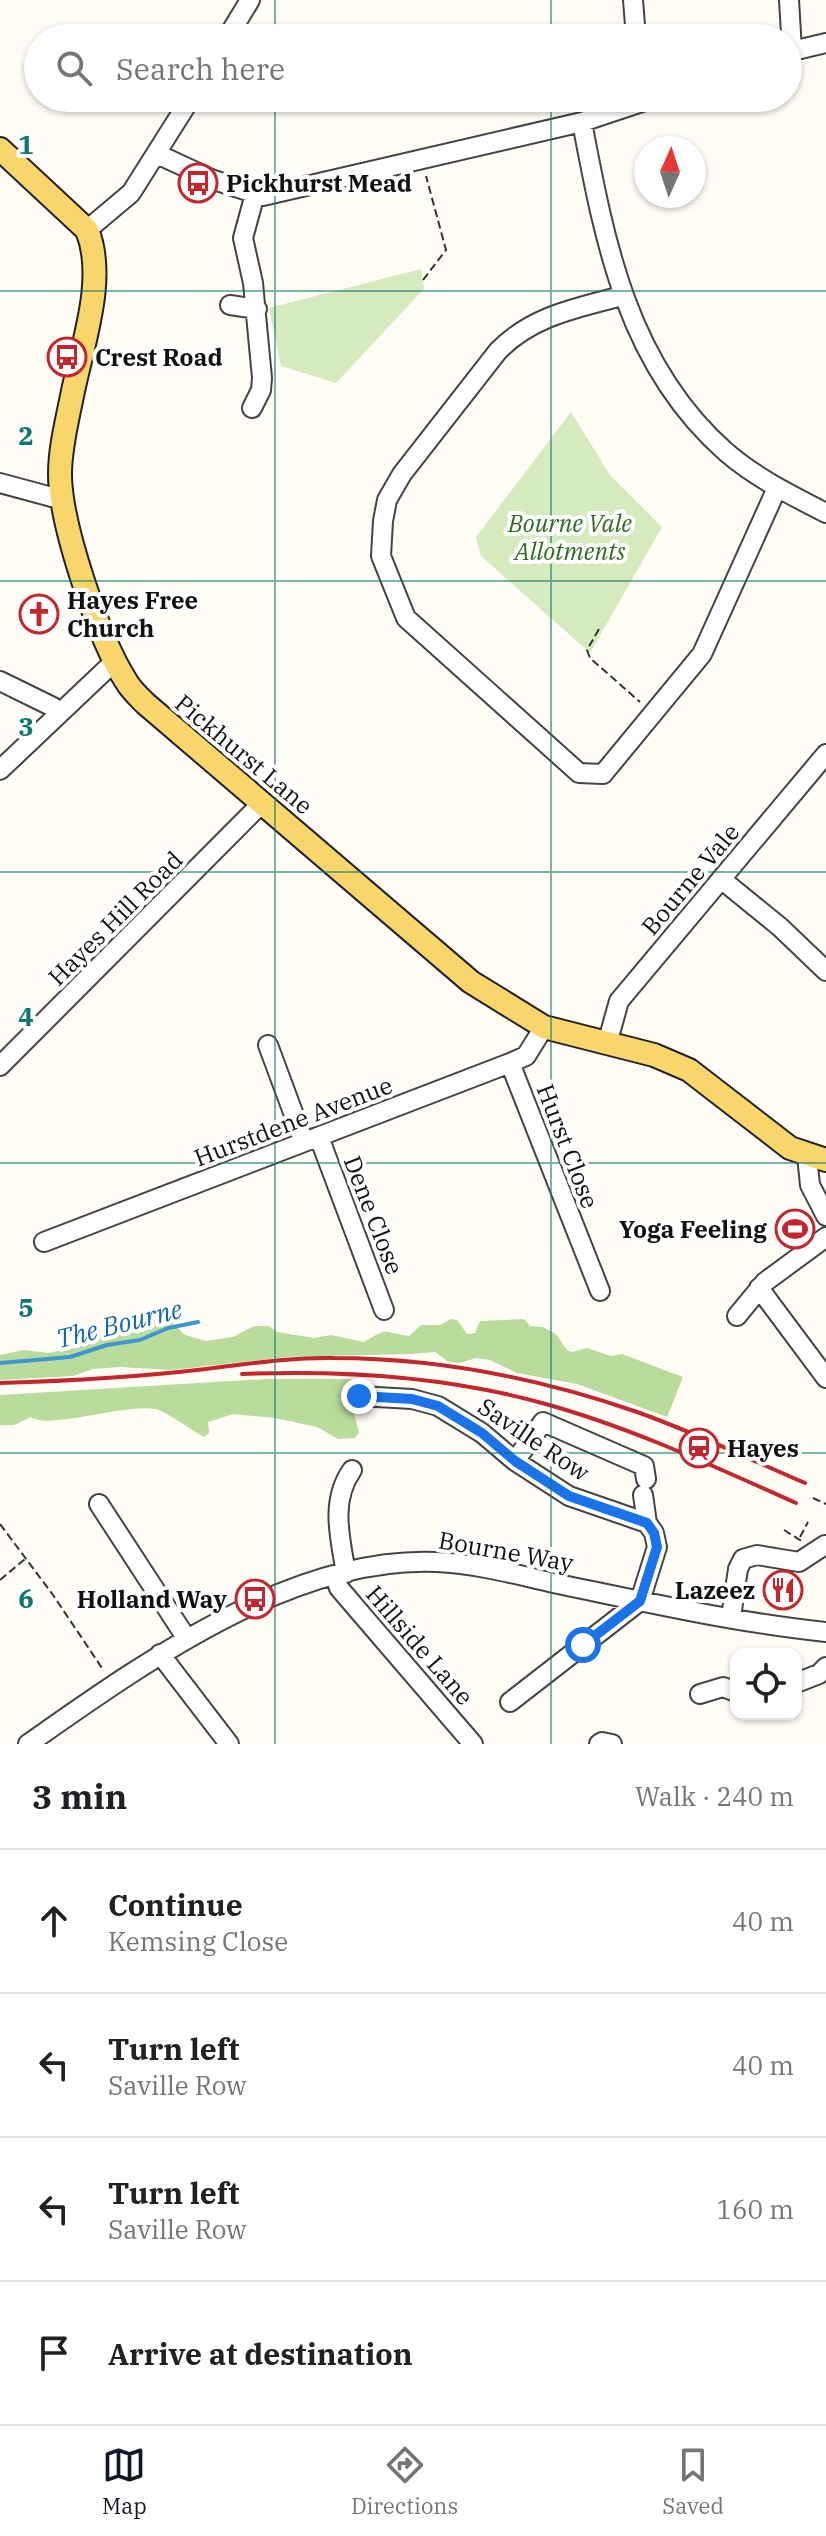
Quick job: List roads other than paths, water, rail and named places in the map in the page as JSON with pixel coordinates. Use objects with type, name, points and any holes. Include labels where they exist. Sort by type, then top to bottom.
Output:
[{"type":"main road","points":[[0,149],[87,230]]},
{"type":"main road","name":"Pickhurst Lane","points":[[87,230],[94,246],[94,286],[60,475],[63,500],[85,581],[115,661],[127,684],[146,704],[471,982],[544,1027],[654,1055],[689,1070],[775,1138],[816,1158]]},
{"type":"street","points":[[235,24],[250,0]]},
{"type":"street","points":[[633,0],[635,24]]},
{"type":"street","points":[[789,0],[789,24]]},
{"type":"street","points":[[802,48],[826,43]]},
{"type":"street","points":[[87,230],[131,193],[182,112]]},
{"type":"street","points":[[157,154],[211,179],[263,196],[582,122],[611,112]]},
{"type":"street","points":[[582,122],[622,296],[638,333],[674,397],[728,454],[777,488],[826,513]]},
{"type":"street","points":[[252,408],[261,390],[257,309],[243,238],[255,194]]},
{"type":"street","points":[[622,296],[543,319],[513,335],[402,474],[387,500],[381,556],[406,618],[579,773],[603,774],[702,654],[777,488]]},
{"type":"street","points":[[230,305],[257,309]]},
{"type":"street","points":[[0,483],[63,500]]},
{"type":"street","points":[[0,770],[115,661]]},
{"type":"street","points":[[0,681],[58,712]]},
{"type":"street","name":"Bourne Vale","points":[[607,1044],[619,1001],[826,754]]},
{"type":"street","name":"Hayes Hill Road","points":[[0,1066],[262,803]]},
{"type":"street","points":[[721,879],[780,927],[826,971]]},
{"type":"street","name":"Hurstdene Avenue","points":[[44,1242],[510,1063],[526,1056],[544,1027]]},
{"type":"street","name":"Dene Close","points":[[268,1045],[384,1310]]},
{"type":"street","name":"Hurst Close","points":[[510,1063],[600,1291]]},
{"type":"street","points":[[816,1158],[810,1185],[826,1216]]},
{"type":"street","points":[[737,1316],[759,1288],[826,1237]]},
{"type":"street","points":[[759,1288],[826,1378]]},
{"type":"street","name":"Saville Row","points":[[359,1396],[412,1399],[438,1406],[482,1433],[515,1461],[569,1496],[647,1523]]},
{"type":"street","points":[[510,1702],[640,1601],[657,1547],[654,1533],[647,1523],[648,1477],[543,1422],[515,1461]]},
{"type":"street","points":[[340,1574],[339,1499],[352,1470]]},
{"type":"street","points":[[99,1504],[187,1639]]},
{"type":"street","points":[[731,1617],[738,1569],[743,1559],[757,1555],[799,1562],[818,1550]]},
{"type":"street","name":"Bourne Way","points":[[28,1744],[187,1639],[275,1597],[340,1574],[396,1563],[453,1563],[640,1601],[826,1632]]},
{"type":"street","name":"Hillside Lane","points":[[340,1574],[339,1588],[473,1744]]},
{"type":"street","points":[[160,1654],[229,1744]]},
{"type":"street","points":[[802,1681],[819,1674],[826,1667]]},
{"type":"street","points":[[700,1694],[723,1687],[730,1690]]},
{"type":"street","points":[[599,1744],[612,1744]]},
{"type":"waterway","name":"The Bourne","points":[[0,1363],[70,1357],[198,1322]]},
{"type":"railway","points":[[0,1383],[180,1372],[317,1358],[449,1366],[563,1389],[637,1412],[805,1483]]},
{"type":"railway","points":[[242,1374],[355,1374],[431,1381],[505,1394],[639,1435],[796,1503]]},
{"type":"place","name":"Pickhurst Mead","points":[[198,183]]},
{"type":"place","name":"Crest Road","points":[[67,357]]},
{"type":"place","name":"Hayes Free Church","points":[[39,614]]},
{"type":"place","name":"Yoga Feeling","points":[[795,1229]]},
{"type":"place","name":"Hayes","points":[[699,1448]]},
{"type":"place","name":"Lazeez","points":[[783,1590]]},
{"type":"place","name":"Holland Way","points":[[255,1599]]},
{"type":"park label","name":"Bourne Vale Allotments","points":[[570,537]]}]
